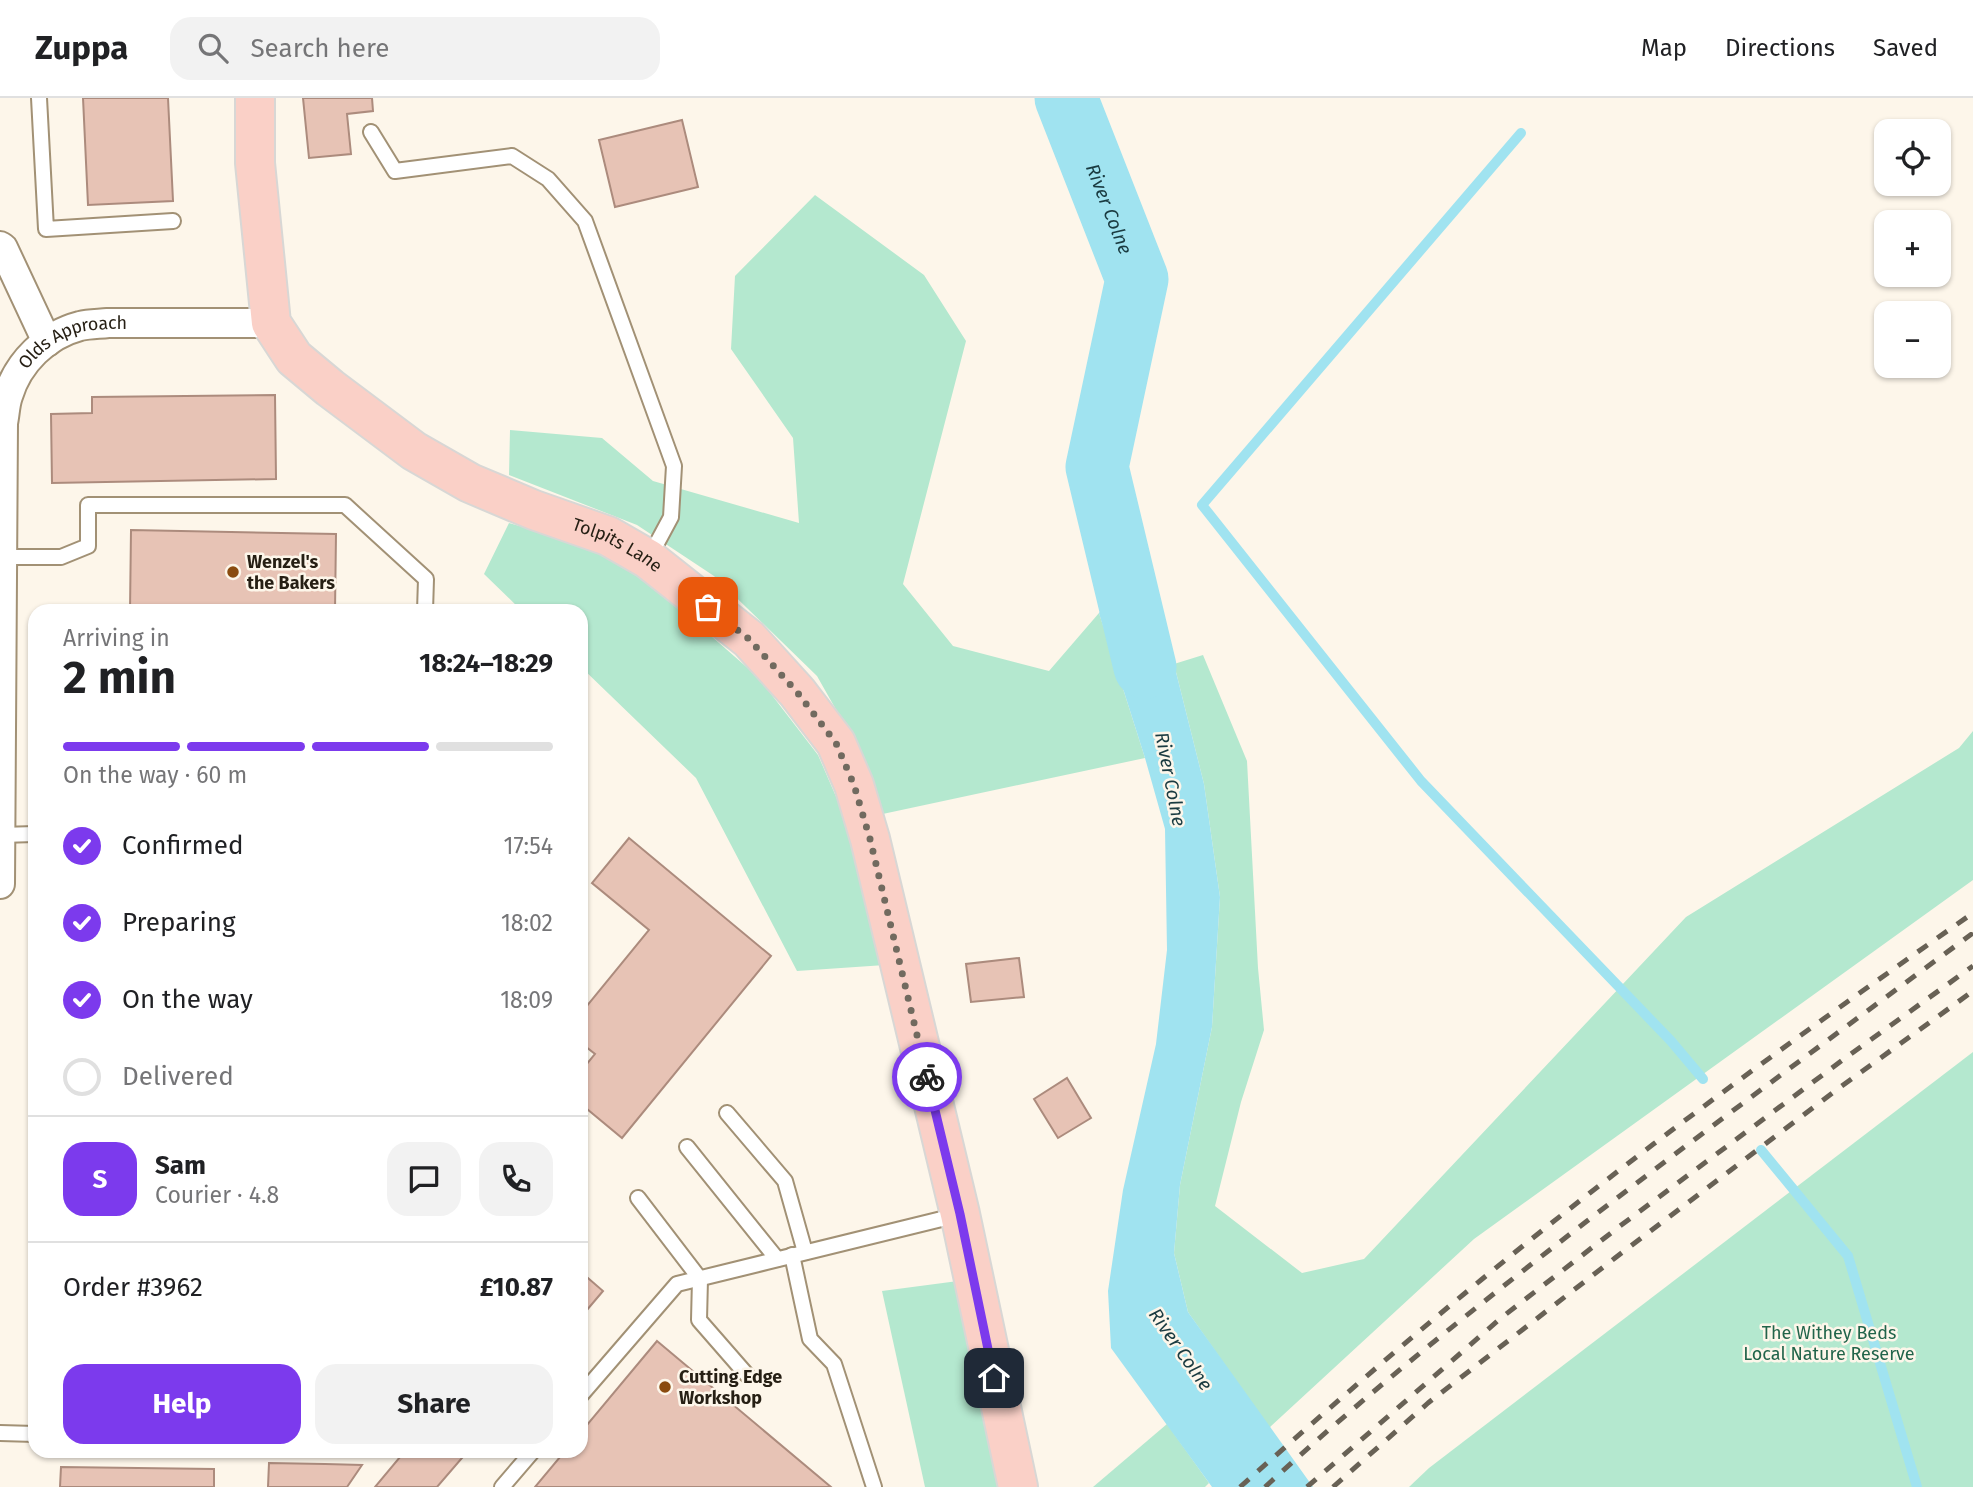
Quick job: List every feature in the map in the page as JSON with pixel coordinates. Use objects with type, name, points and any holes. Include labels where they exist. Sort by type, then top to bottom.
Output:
[{"type":"main road","name":"Tolpits Lane","points":[[255,98],[256,177],[271,323],[294,358],[414,451],[470,483],[534,510],[608,536],[648,559],[749,639],[797,692],[836,743],[854,785],[870,839],[960,1214],[1018,1487]]},
{"type":"street","points":[[0,246],[47,342]]},
{"type":"street","name":"Olds Approach","points":[[0,884],[3,423],[8,396],[15,379],[26,360],[47,342],[64,332],[83,326],[108,323],[271,323]]},
{"type":"lane","points":[[39,98],[46,229],[173,221]]},
{"type":"lane","points":[[371,132],[395,171],[512,156],[548,179],[585,221],[674,466],[671,517],[648,559]]},
{"type":"lane","points":[[4,557],[61,557],[88,546],[89,505],[345,505],[426,579],[425,604]]},
{"type":"lane","points":[[1,835],[28,834]]},
{"type":"lane","points":[[727,1113],[785,1181],[791,1255],[810,1339],[834,1364],[874,1487]]},
{"type":"lane","points":[[687,1147],[791,1255]]},
{"type":"lane","points":[[638,1198],[700,1279],[699,1320],[747,1375]]},
{"type":"lane","points":[[588,1387],[677,1284],[960,1214]]},
{"type":"lane","points":[[0,1433],[28,1434]]},
{"type":"lane","points":[[502,1487],[527,1458]]},
{"type":"green space","points":[[815,195],[924,275],[966,341],[903,584],[953,646],[1049,671],[1099,613],[1145,758],[878,815],[869,768],[817,676],[714,576],[637,525],[509,475],[510,430],[602,438],[653,481],[799,523],[793,438],[731,349],[735,276]]},
{"type":"green space","points":[[509,523],[590,546],[647,580],[758,677],[818,755],[854,838],[885,965],[797,971],[696,778],[588,674],[588,604],[515,604],[484,574]]},
{"type":"green space","points":[[1203,655],[1247,761],[1264,1030],[1241,1102],[1215,1206],[1302,1273],[1364,1259],[1686,917],[1959,748],[1973,731],[1973,880],[1474,1239],[1269,1428],[1188,1312],[1174,1253],[1180,1185],[1212,1027],[1220,897],[1204,784],[1174,664]]},
{"type":"green space","name":"The Withey Beds Local Nature Reserve","points":[[1973,1052],[1973,1487],[1409,1487],[1429,1468]]},
{"type":"green space","points":[[958,1281],[1002,1487],[925,1487],[882,1291]]},
{"type":"green space","points":[[1167,1424],[1209,1483],[1205,1487],[1093,1487]]},
{"type":"water","points":[[1145,559],[1204,784],[1220,897],[1212,1027],[1180,1185],[1174,1253],[1188,1312],[1313,1487],[1212,1487],[1111,1348],[1108,1291],[1123,1190],[1156,1044],[1167,950],[1165,829],[1099,613]]},
{"type":"building","points":[[83,98],[168,98],[173,201],[88,205]]},
{"type":"building","points":[[303,98],[372,98],[373,111],[347,114],[351,154],[309,158]]},
{"type":"building","points":[[682,120],[698,187],[615,207],[599,140]]},
{"type":"building","points":[[275,395],[276,479],[52,483],[51,414],[92,413],[92,397]]},
{"type":"building","name":"Wenzel's the Bakers","points":[[131,530],[336,534],[335,604],[130,604]]},
{"type":"building","points":[[629,838],[771,956],[622,1138],[588,1110],[588,1062],[595,1054],[588,1048],[588,1004],[649,930],[592,883]]},
{"type":"building","points":[[1019,958],[1024,997],[971,1002],[966,964]]},
{"type":"building","points":[[1067,1078],[1091,1118],[1058,1138],[1034,1099]]},
{"type":"building","points":[[588,1278],[603,1291],[588,1309]]},
{"type":"building","name":"Cutting Edge Workshop","points":[[657,1341],[831,1487],[535,1487],[559,1458],[588,1458],[588,1424]]},
{"type":"building","points":[[399,1458],[462,1458],[437,1487],[375,1487]]},
{"type":"building","points":[[269,1463],[362,1465],[347,1487],[268,1487]]},
{"type":"building","points":[[61,1467],[214,1469],[214,1487],[60,1487]]},
{"type":"waterway","name":"River Colne","points":[[1066,98],[1137,279],[1097,467],[1145,667]]},
{"type":"waterway","points":[[1521,133],[1202,505],[1421,781],[1671,1041],[1703,1079]]},
{"type":"waterway","points":[[1761,1150],[1848,1256],[1917,1487]]},
{"type":"railway","points":[[1240,1487],[1420,1331],[1601,1184],[1786,1046],[1973,913]]},
{"type":"railway","points":[[1265,1487],[1383,1384],[1546,1253],[1973,933]]},
{"type":"railway","points":[[1307,1487],[1501,1318],[1620,1226],[1973,966]]},
{"type":"railway","points":[[1333,1487],[1428,1403],[1615,1258],[1835,1091],[1973,991]]},
{"type":"way so far","points":[[708,607],[749,639],[797,692],[836,743],[854,785],[870,839],[927,1077]]},
{"type":"place","name":"Wenzel's the Bakers","points":[[233,572]]},
{"type":"place","name":"Cutting Edge Workshop","points":[[665,1387]]},
{"type":"route","points":[[927,1077],[960,1214],[994,1378]]}]
